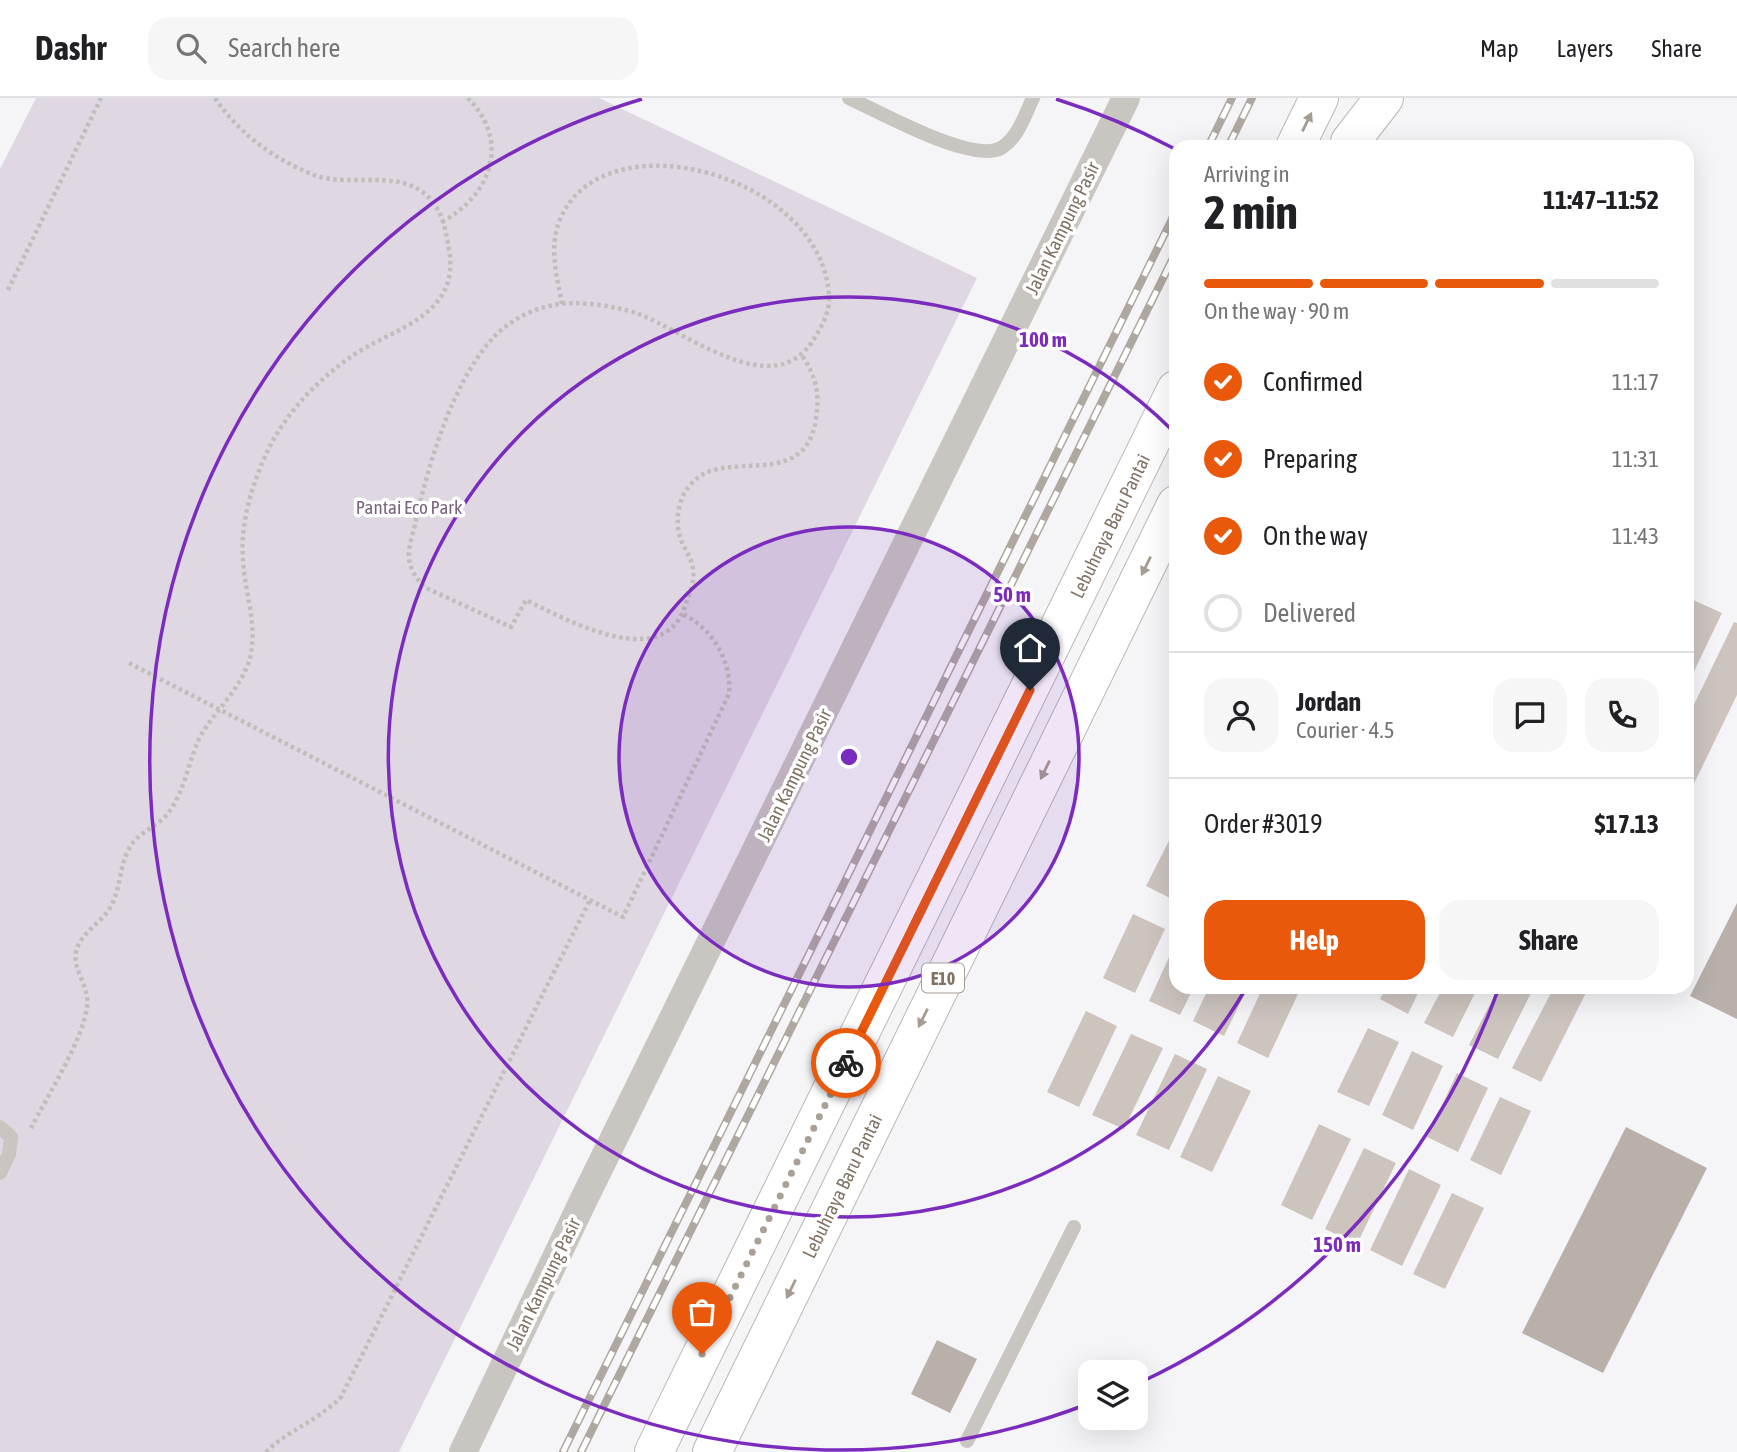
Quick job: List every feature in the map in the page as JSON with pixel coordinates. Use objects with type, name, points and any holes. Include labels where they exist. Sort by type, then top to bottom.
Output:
[{"type":"highway","points":[[1298,140],[1319,98]]},
{"type":"highway","points":[[1351,140],[1372,98]]},
{"type":"highway","points":[[1352,140],[1384,98]]},
{"type":"highway","name":"Lebuhraya Baru Pantai","points":[[654,1452],[1169,404]]},
{"type":"highway","name":"Lebuhraya Baru Pantai","points":[[712,1452],[1169,519]]},
{"type":"street","name":"Jalan Kampung Pasir","points":[[463,1452],[1126,98]]},
{"type":"lane","points":[[849,98],[958,147],[988,152],[1000,148],[1017,132],[1033,98]]},
{"type":"lane","points":[[0,1127],[11,1137],[9,1154],[0,1173]]},
{"type":"lane","points":[[967,1441],[1074,1227]]},
{"type":"path","points":[[8,290],[101,98]]},
{"type":"path","points":[[29,1132],[82,1025],[88,1004],[85,985],[76,967],[76,949],[85,934],[109,910],[119,890],[130,847],[137,837],[166,817],[176,801],[205,728],[221,710],[251,653],[252,632],[242,557],[244,525],[261,467],[288,416],[314,386],[353,355],[418,321],[437,301],[448,284],[451,259],[442,222],[438,210],[424,194],[398,181],[378,178],[348,181],[315,175],[253,142],[229,120],[215,98]]},
{"type":"path","points":[[442,222],[461,211],[475,198],[485,182],[490,162],[492,146],[486,124],[468,98]]},
{"type":"path","points":[[562,304],[554,248],[558,224],[569,200],[598,178],[617,170],[699,170],[768,197],[813,241],[829,293],[829,309],[820,330],[801,354],[780,365],[755,366],[726,358],[634,312],[562,304],[554,304],[512,320],[490,341],[466,379],[441,436],[421,497],[409,558],[414,576],[424,587],[511,627],[526,600],[591,631],[625,639],[651,637],[670,629],[683,614],[694,571],[677,526],[686,492],[694,480],[711,470],[761,468],[791,457],[805,444],[814,430],[818,388],[813,372],[801,354]]},
{"type":"path","points":[[129,663],[622,917],[729,694],[730,680],[713,638],[700,623],[683,614]]},
{"type":"path","points":[[266,1452],[284,1436],[322,1416],[341,1397],[590,900]]},
{"type":"green space","name":"Pantai Eco Park","points":[[36,98],[599,98],[977,278],[399,1452],[0,1452],[0,169]]},
{"type":"shaded area","points":[[1694,600],[1722,613],[1694,671]]},
{"type":"shaded area","points":[[1734,622],[1737,623],[1737,695],[1694,784],[1694,705]]},
{"type":"shaded area","points":[[1169,841],[1169,898],[1146,886]]},
{"type":"shaded area","points":[[1133,914],[1165,929],[1135,993],[1103,978]]},
{"type":"shaded area","points":[[1169,957],[1169,994],[1190,994],[1180,1015],[1149,1001]]},
{"type":"shaded area","points":[[1206,994],[1245,994],[1224,1036],[1193,1021]]},
{"type":"shaded area","points":[[1260,994],[1298,994],[1268,1058],[1237,1043]]},
{"type":"shaded area","points":[[1382,994],[1418,994],[1408,1014],[1380,999]]},
{"type":"shaded area","points":[[1439,994],[1474,994],[1453,1037],[1424,1023]]},
{"type":"shaded area","points":[[1495,994],[1530,994],[1498,1059],[1469,1045]]},
{"type":"shaded area","points":[[1550,994],[1585,994],[1541,1082],[1512,1068]]},
{"type":"shaded area","points":[[1086,1011],[1117,1026],[1079,1107],[1047,1092]]},
{"type":"shaded area","points":[[1368,1028],[1399,1042],[1369,1106],[1337,1092]]},
{"type":"shaded area","points":[[1131,1034],[1163,1048],[1124,1129],[1092,1115]]},
{"type":"shaded area","points":[[1412,1051],[1443,1066],[1413,1130],[1382,1115]]},
{"type":"shaded area","points":[[1175,1054],[1207,1069],[1169,1150],[1136,1135]]},
{"type":"shaded area","points":[[1457,1073],[1488,1088],[1458,1152],[1427,1137]]},
{"type":"shaded area","points":[[1218,1076],[1251,1091],[1212,1172],[1180,1157]]},
{"type":"shaded area","points":[[1500,1097],[1531,1111],[1501,1175],[1470,1160]]},
{"type":"shaded area","points":[[1319,1124],[1351,1139],[1312,1220],[1281,1205]]},
{"type":"shaded area","points":[[1364,1148],[1396,1163],[1357,1244],[1325,1229]]},
{"type":"shaded area","points":[[1409,1169],[1441,1185],[1402,1266],[1370,1250]]},
{"type":"shaded area","points":[[1452,1193],[1484,1208],[1445,1289],[1413,1274]]},
{"type":"building","points":[[1737,903],[1737,1019],[1690,996],[1694,994],[1694,988]]},
{"type":"building","points":[[1626,1127],[1707,1168],[1603,1373],[1522,1333]]},
{"type":"building","points":[[937,1340],[977,1359],[950,1413],[911,1394]]},
{"type":"railway","points":[[1211,140],[1232,98]]},
{"type":"railway","points":[[1231,140],[1252,98]]},
{"type":"railway","points":[[563,1452],[1169,225]]},
{"type":"railway","points":[[581,1452],[1169,266]]},
{"type":"way so far","points":[[702,1354],[846,1063]]},
{"type":"route","points":[[846,1063],[1030,690]]}]
